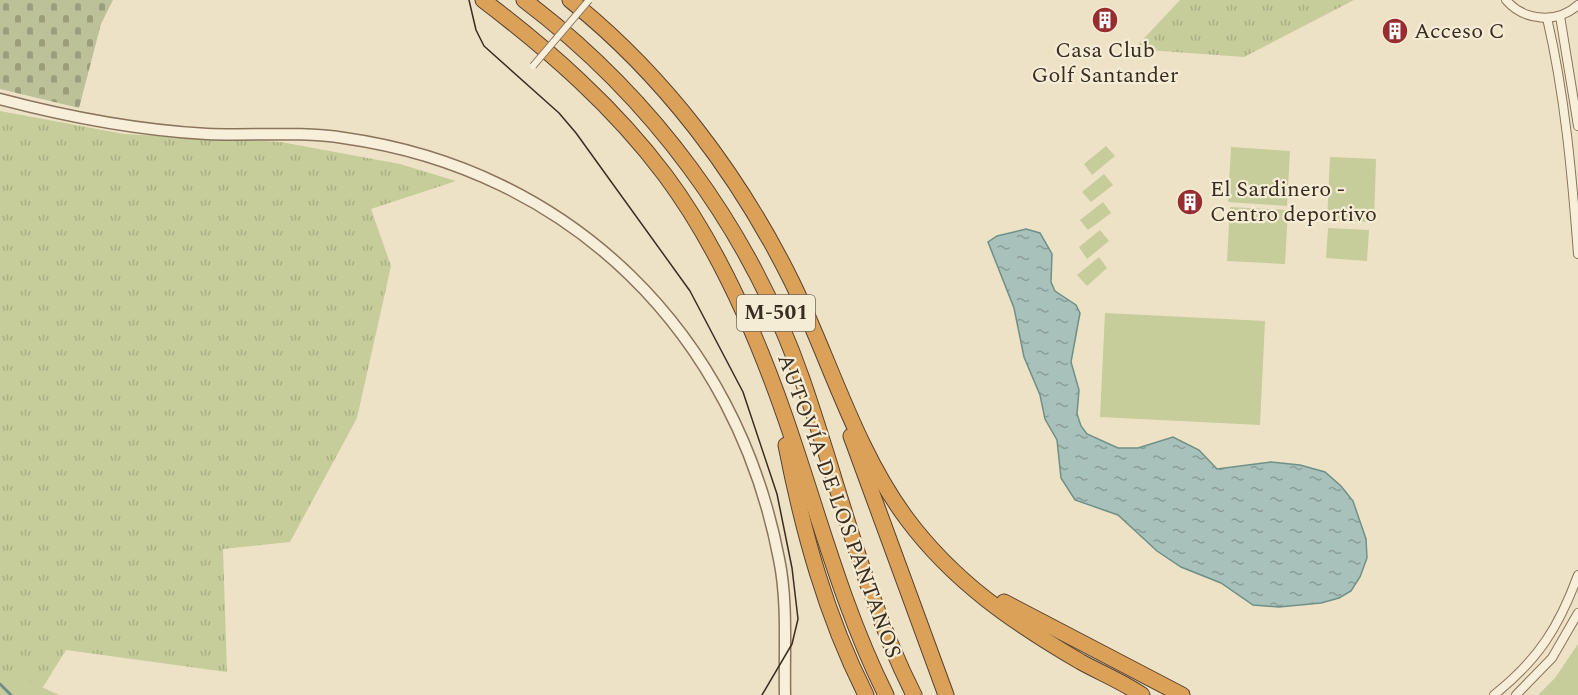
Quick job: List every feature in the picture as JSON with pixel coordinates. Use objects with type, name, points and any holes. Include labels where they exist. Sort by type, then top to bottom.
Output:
[{"type":"highway","name":"AUTOVÍA DE LOS PANTANOS","points":[[483,0],[539,43],[599,99],[666,177],[700,230],[740,304],[784,412],[841,590],[867,657],[886,695]]},
{"type":"highway","name":"AUTOVÍA DE LOS PANTANOS","points":[[524,0],[616,78],[705,186],[741,244],[775,312],[802,377],[865,581],[892,651],[914,695]]},
{"type":"highway","points":[[570,0],[635,58],[698,131],[758,222],[792,282],[824,357],[880,476],[907,519],[979,596],[1008,616],[1142,695]]},
{"type":"highway","points":[[824,357],[946,695]]},
{"type":"highway","points":[[784,412],[783,426],[799,512],[824,597],[849,662],[866,695]]},
{"type":"highway","points":[[934,550],[1012,608],[1182,695]]},
{"type":"street","points":[[532,66],[589,0]]},
{"type":"street","points":[[1506,0],[1512,7],[1532,17],[1560,16],[1578,5]]},
{"type":"street","points":[[1560,16],[1578,126]]},
{"type":"street","points":[[1547,18],[1555,51],[1573,182],[1578,254]]},
{"type":"street","points":[[0,99],[95,121],[209,134],[259,133],[344,138],[413,153],[463,168],[547,210],[588,238],[618,262],[665,311],[724,396],[751,455],[780,561],[785,695]]},
{"type":"street","points":[[1494,695],[1515,678],[1543,649],[1565,612],[1578,575]]},
{"type":"street","points":[[1516,695],[1552,658],[1578,613]]},
{"type":"green space","points":[[0,0],[113,0],[101,24],[79,108],[0,89]]},
{"type":"green space","points":[[1180,0],[1354,0],[1244,57],[1134,49]]},
{"type":"green space","points":[[0,111],[124,134],[281,142],[400,164],[456,181],[371,209],[391,266],[357,418],[290,542],[223,549],[227,672],[66,650],[43,687],[0,682]]},
{"type":"green space","points":[[1106,146],[1115,156],[1092,175],[1084,164]]},
{"type":"green space","points":[[1231,147],[1290,151],[1287,206],[1228,202]]},
{"type":"green space","points":[[1330,157],[1376,159],[1374,222],[1327,221]]},
{"type":"green space","points":[[1104,174],[1113,185],[1091,202],[1082,192]]},
{"type":"green space","points":[[1103,202],[1111,213],[1088,230],[1080,220]]},
{"type":"green space","points":[[1230,207],[1288,210],[1285,264],[1227,261]]},
{"type":"green space","points":[[1328,228],[1369,230],[1367,261],[1326,258]]},
{"type":"green space","points":[[1100,230],[1109,241],[1087,259],[1079,247]]},
{"type":"green space","points":[[1099,257],[1107,268],[1087,286],[1077,275]]},
{"type":"green space","points":[[1105,313],[1265,321],[1260,425],[1100,417]]},
{"type":"green space","points":[[1578,644],[1578,695],[1538,695],[1555,678]]},
{"type":"green space","points":[[5,670],[59,695],[0,695],[0,675]]},
{"type":"water","points":[[1026,229],[1040,233],[1052,254],[1051,282],[1055,291],[1076,305],[1080,313],[1071,362],[1079,390],[1077,414],[1087,434],[1118,448],[1138,448],[1173,437],[1199,450],[1217,469],[1271,462],[1300,465],[1325,472],[1353,501],[1366,539],[1367,558],[1360,577],[1351,591],[1339,598],[1321,603],[1279,607],[1253,605],[1221,583],[1181,567],[1157,551],[1118,515],[1075,500],[1061,478],[1057,440],[1045,419],[1040,395],[1024,357],[1014,308],[988,242],[997,236]]},
{"type":"waterway","points":[[0,684],[11,695]]},
{"type":"tram line","points":[[469,0],[476,30],[484,46],[559,113],[576,133],[690,291],[743,392],[777,494],[792,568],[798,619],[792,644],[762,695]]},
{"type":"place","name":"Casa Club Golf Santander","points":[[1105,20]]},
{"type":"place","name":"Acceso C","points":[[1395,31]]},
{"type":"place","name":"El Sardinero - Centro deportivo","points":[[1190,202]]}]
